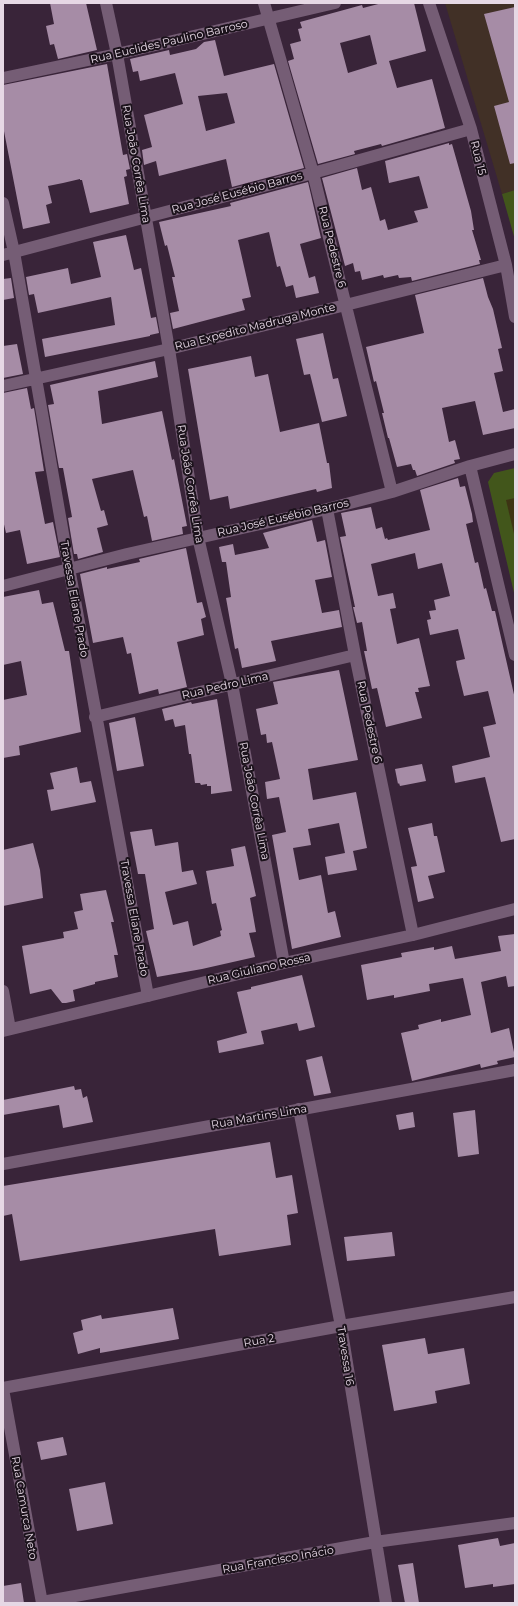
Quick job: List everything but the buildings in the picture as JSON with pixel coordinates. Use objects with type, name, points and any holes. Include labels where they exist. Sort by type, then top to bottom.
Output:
[{"type":"street","name":"Rua João Corrêa Lima","points":[[106,3],[117,54],[169,349],[198,537],[232,684],[284,963]]},
{"type":"street","name":"Rua Pedestre 6","points":[[264,3],[313,173],[347,304],[392,492]]},
{"type":"street","name":"Rua Euclides Paulino Barroso","points":[[3,78],[117,54],[335,3]]},
{"type":"street","name":"Rua 15","points":[[429,3],[471,129],[506,265],[515,317]]},
{"type":"street","name":"Rua José Eusébio Barros","points":[[9,254],[313,173],[471,129]]},
{"type":"street","name":"Travessa Eliane Prado","points":[[3,202],[9,254],[37,378],[68,568],[148,996]]},
{"type":"street","name":"Rua Expedito Madruga Monte","points":[[3,386],[169,349],[506,265]]},
{"type":"street","name":"Rua José Eusébio Barros","points":[[3,586],[68,568],[198,537],[327,509],[392,492],[470,466],[515,454]]},
{"type":"street","points":[[470,466],[515,655]]},
{"type":"street","name":"Rua Pedestre 6","points":[[327,509],[354,655],[413,935]]},
{"type":"street","name":"Rua Pedro Lima","points":[[96,717],[354,655]]},
{"type":"street","name":"Rua Giuliano Rossa","points":[[6,1030],[284,963],[413,935],[515,909]]},
{"type":"street","points":[[3,991],[6,1030]]},
{"type":"street","name":"Rua Martins Lima","points":[[3,1164],[515,1070]]},
{"type":"street","name":"Travessa 16","points":[[299,1109],[341,1326],[386,1603]]},
{"type":"street","name":"Rua 2","points":[[3,1389],[341,1326],[515,1296]]},
{"type":"street","name":"Rua Camurca Neto","points":[[3,1389],[42,1603]]},
{"type":"street","name":"Rua Francisco Inácio","points":[[42,1603],[375,1542],[515,1523]]},
{"type":"shaded area","points":[[445,3],[515,3],[515,190],[502,194]]},
{"type":"green space","points":[[515,190],[515,240],[502,194]]},
{"type":"green space","points":[[515,468],[515,597],[488,482],[494,473]]},
{"type":"sand","points":[[515,498],[515,538],[506,500]]}]
